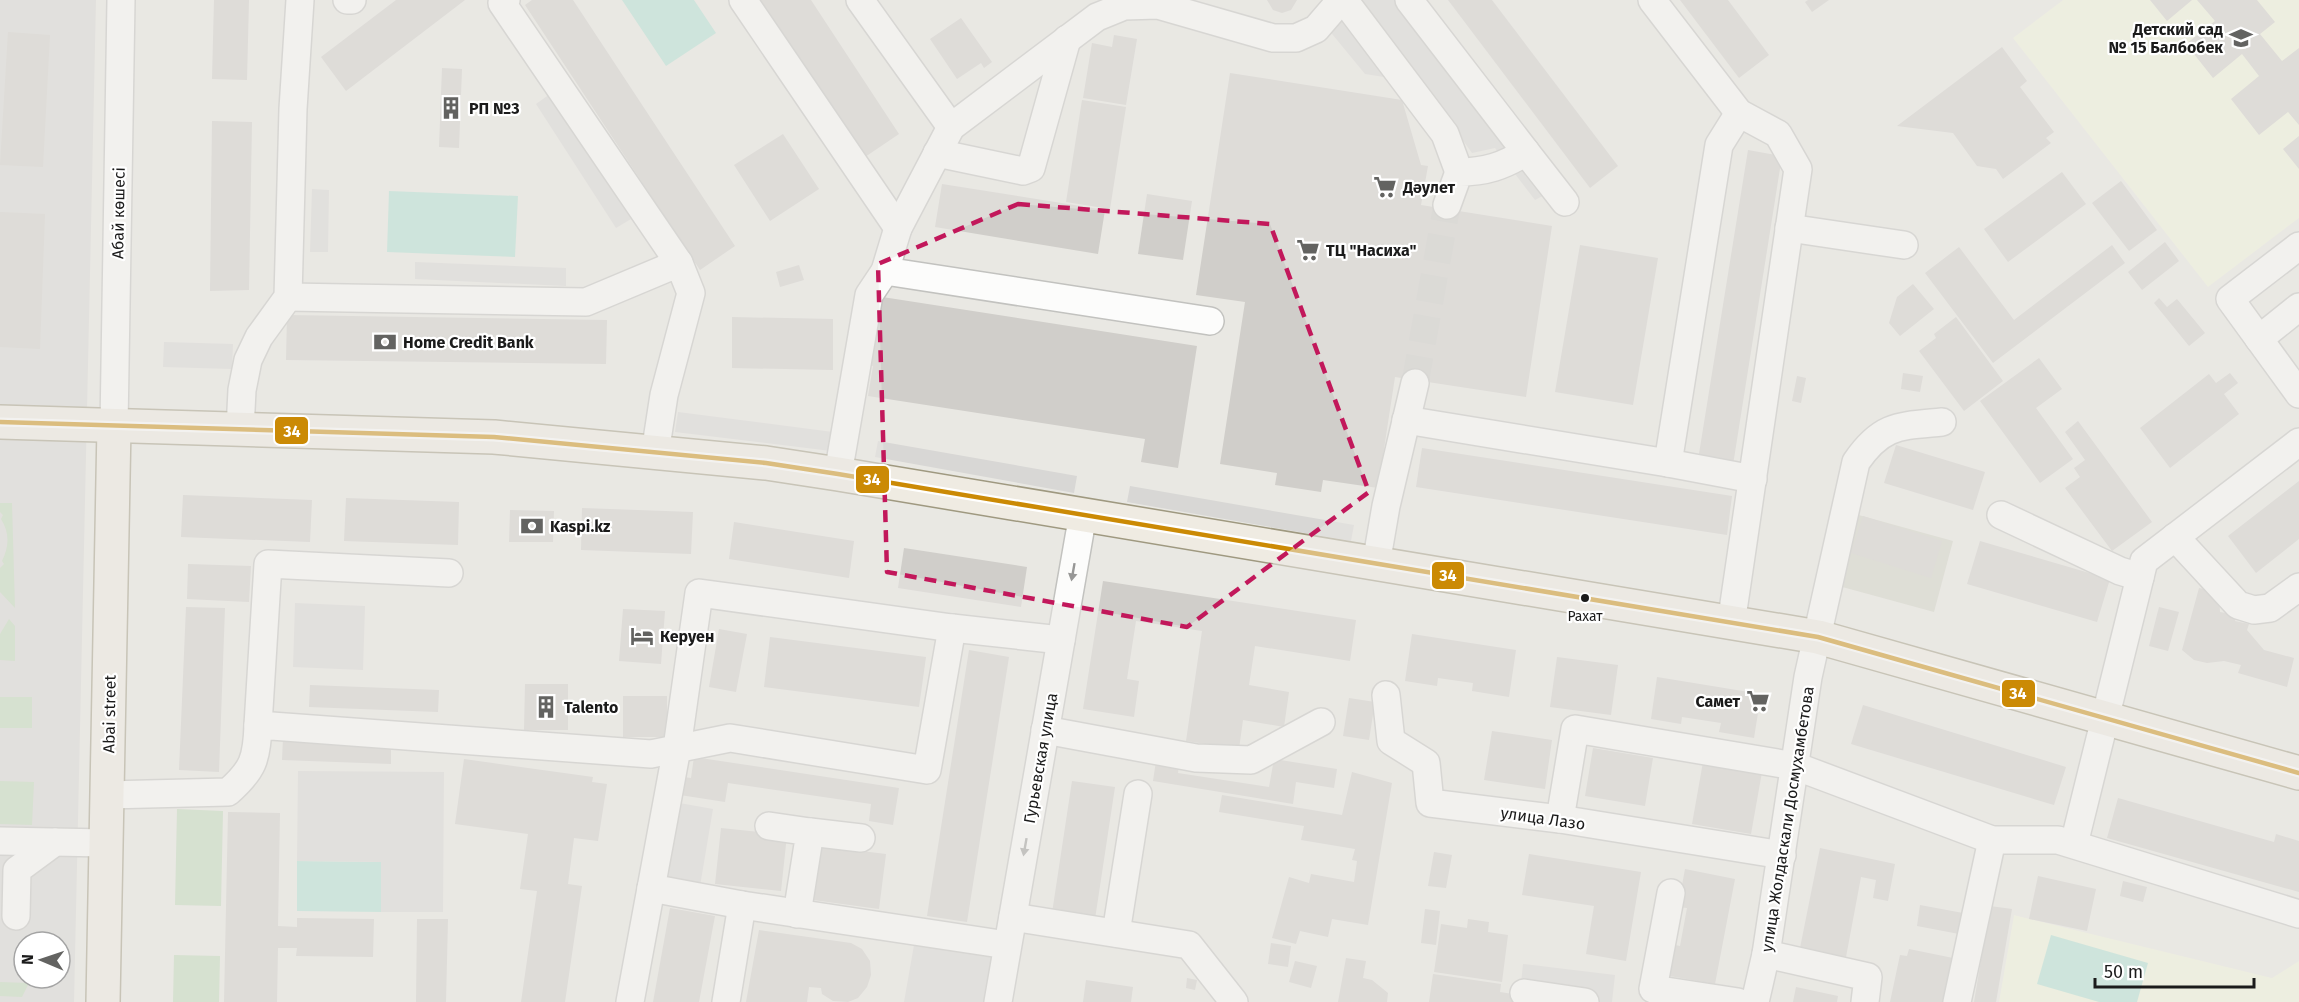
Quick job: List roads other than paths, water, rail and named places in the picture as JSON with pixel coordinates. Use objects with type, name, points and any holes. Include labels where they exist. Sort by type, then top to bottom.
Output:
[{"type":"main road","points":[[0,422],[494,437],[765,464],[838,474],[1818,637],[2299,772]]},
{"type":"main road","name":"Abai street","points":[[103,1002],[114,426]]},
{"type":"street","name":"Абай көшесі","points":[[114,426],[121,0]]},
{"type":"street","points":[[240,430],[242,390],[248,360],[259,337],[288,297],[293,109],[300,0]]},
{"type":"street","points":[[506,0],[502,3],[508,13],[678,263],[691,293],[664,395],[655,453]]},
{"type":"street","points":[[742,0],[898,228]]},
{"type":"street","points":[[860,0],[951,127]]},
{"type":"street","points":[[838,474],[849,424],[869,295],[885,271],[898,228],[951,127],[1097,16],[1124,6],[1158,5],[1273,38],[1296,38],[1316,29],[1342,0],[1445,134],[1459,172],[1447,205]]},
{"type":"street","points":[[1409,0],[1566,202]]},
{"type":"street","points":[[1652,0],[1739,113],[1778,134],[1798,169],[1731,624]]},
{"type":"street","points":[[937,153],[1023,171],[1031,168],[1067,39]]},
{"type":"street","points":[[1668,463],[1719,145],[1739,113]]},
{"type":"street","points":[[1459,172],[1480,172],[1503,166],[1526,152]]},
{"type":"street","points":[[1789,228],[1904,245]]},
{"type":"street","points":[[2299,246],[2230,299],[2299,394]]},
{"type":"street","points":[[288,297],[586,302],[678,263]]},
{"type":"street","points":[[885,271],[1210,321]]},
{"type":"street","points":[[2259,339],[2299,307]]},
{"type":"street","points":[[1376,564],[1386,506],[1415,383]]},
{"type":"street","points":[[1406,420],[1753,479]]},
{"type":"street","name":"улица Жолдаскали Досмухамбетова","points":[[1755,1002],[1766,954],[1808,677],[1856,462],[1869,443],[1892,427],[1942,422]]},
{"type":"street","points":[[2074,844],[2107,719],[2144,561],[2299,442]]},
{"type":"street","name":"Гурьевская улица","points":[[998,1002],[1083,514]]},
{"type":"street","points":[[2001,515],[2120,571],[2140,577]]},
{"type":"street","points":[[2175,537],[2238,605],[2254,610],[2270,608],[2299,587]]},
{"type":"street","points":[[107,795],[228,792],[246,776],[257,754],[268,564],[449,573]]},
{"type":"street","points":[[630,1002],[677,748],[699,593],[952,628],[1061,640]]},
{"type":"street","points":[[258,725],[651,754],[730,738],[927,770],[952,628]]},
{"type":"street","name":"улица Лазо","points":[[1386,694],[1391,741],[1426,763],[1430,803],[1560,819],[1782,855]]},
{"type":"street","points":[[1045,730],[1196,758],[1251,760],[1321,722]]},
{"type":"street","points":[[1560,819],[1575,729],[1795,766],[1992,840],[2058,840],[2299,914]]},
{"type":"street","points":[[1116,933],[1138,794]]},
{"type":"street","points":[[770,826],[861,838]]},
{"type":"street","points":[[797,914],[810,832]]},
{"type":"street","points":[[1957,1002],[1992,840]]},
{"type":"street","points":[[0,841],[106,843]]},
{"type":"street","points":[[16,916],[17,870],[55,842]]},
{"type":"street","points":[[651,888],[797,914],[1007,945]]},
{"type":"street","points":[[1671,893],[1653,989],[1738,1002]]},
{"type":"street","points":[[726,1002],[742,905]]},
{"type":"street","points":[[1013,917],[1189,945],[1234,1002]]},
{"type":"street","points":[[1766,954],[1868,977],[1865,1002]]},
{"type":"street","points":[[1524,993],[1585,1002]]},
{"type":"tunnel","points":[[1415,383],[1447,205]]},
{"type":"place","name":"Детский сад № 15 Балбобек","points":[[2241,38]]},
{"type":"place","name":"РП №3","points":[[451,108]]},
{"type":"place","name":"Дәулет","points":[[1385,187]]},
{"type":"place","name":"ТЦ \"Насиха\"","points":[[1308,250]]},
{"type":"place","name":"Home Credit Bank","points":[[385,342]]},
{"type":"place","name":"Kaspi.kz","points":[[532,526]]},
{"type":"place","name":"Рахат","points":[[1585,598]]},
{"type":"place","name":"Керуен","points":[[642,636]]},
{"type":"place","name":"Самет","points":[[1758,701]]},
{"type":"place","name":"Talento","points":[[546,707]]}]
